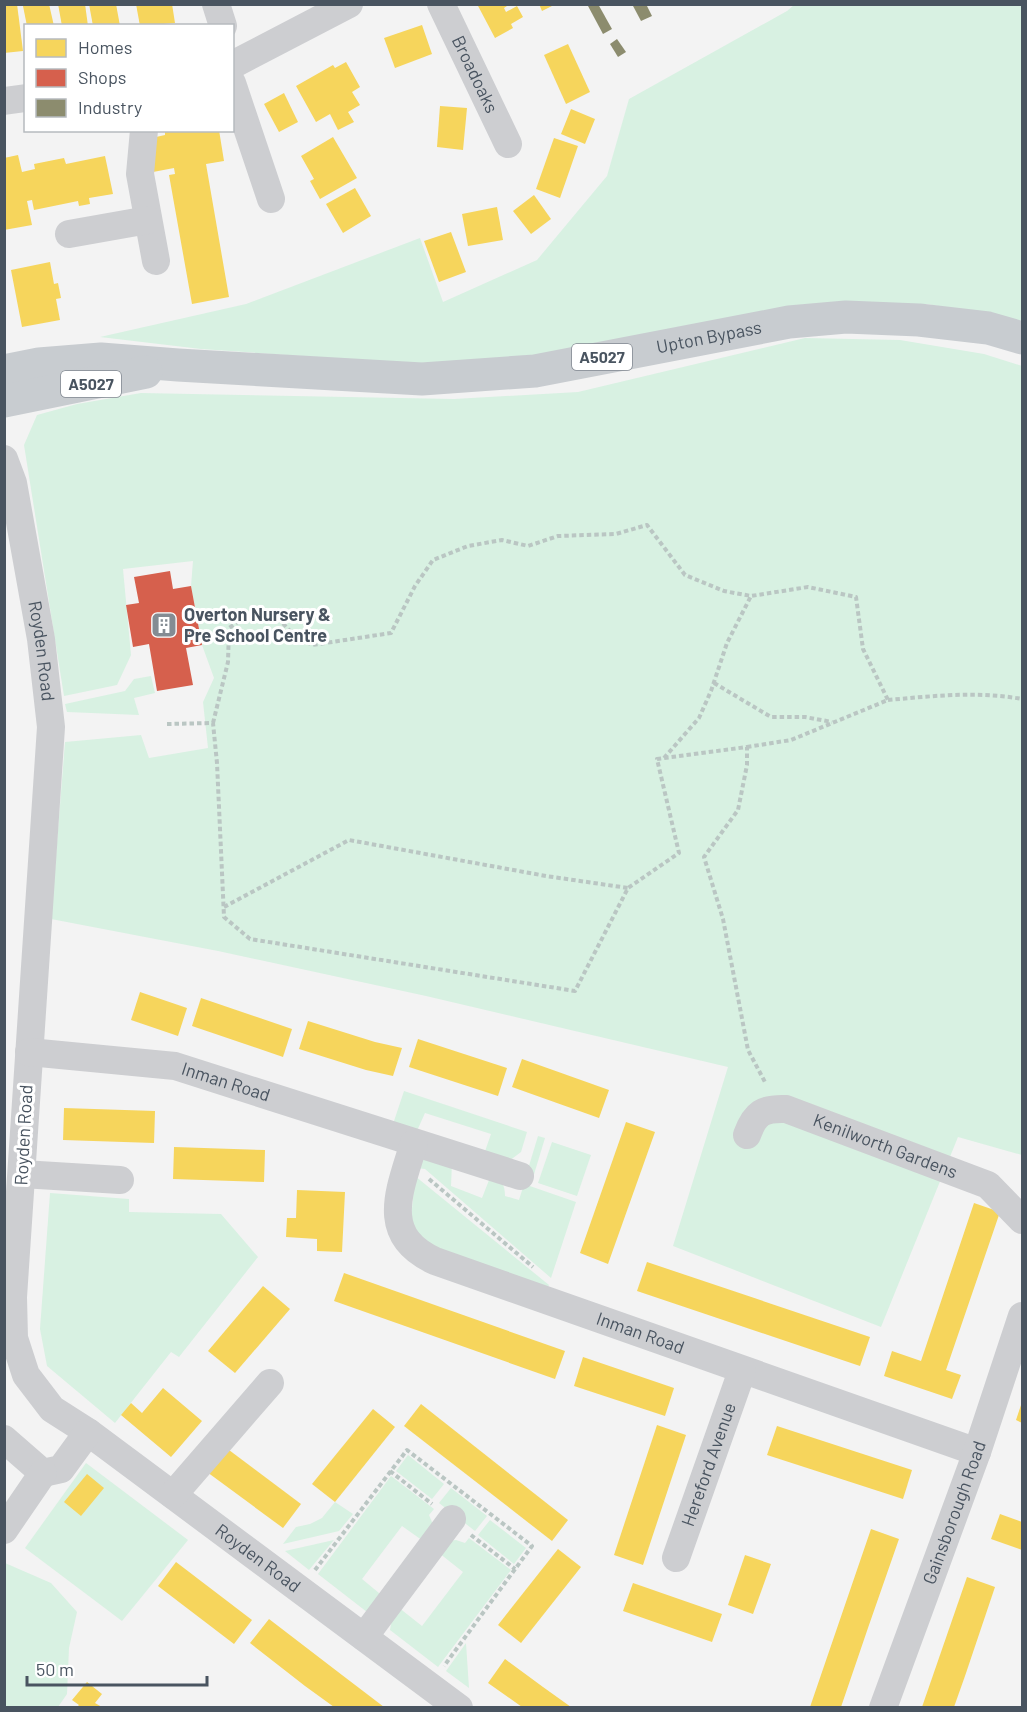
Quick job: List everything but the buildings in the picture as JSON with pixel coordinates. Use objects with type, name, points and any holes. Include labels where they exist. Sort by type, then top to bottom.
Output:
[{"type":"main road","name":"Upton Bypass","points":[[4,371],[39,364],[101,359],[422,379],[535,371],[789,322],[846,317],[918,320],[988,328],[1023,338]]},
{"type":"main road","name":"Upton Bypass","points":[[4,401],[178,365]]},
{"type":"street","points":[[216,4],[221,24]]},
{"type":"street","points":[[234,67],[349,4]]},
{"type":"street","name":"Broadoaks","points":[[441,4],[508,144]]},
{"type":"street","points":[[234,71],[271,199]]},
{"type":"street","points":[[4,101],[24,98]]},
{"type":"street","points":[[144,132],[140,174],[156,261]]},
{"type":"street","points":[[69,234],[148,220]]},
{"type":"street","name":"Royden Road","points":[[4,459],[13,483],[41,639],[51,727],[22,1174],[9,1296],[14,1338],[26,1375],[52,1409],[88,1432],[459,1707]]},
{"type":"street","name":"Inman Road","points":[[29,1052],[175,1066],[410,1156],[520,1176]]},
{"type":"street","points":[[747,1135],[752,1121],[763,1112],[771,1108],[779,1109]]},
{"type":"street","name":"Kenilworth Gardens","points":[[779,1109],[786,1109],[988,1185],[1023,1220]]},
{"type":"street","name":"Inman Road","points":[[410,1156],[397,1216],[406,1240],[419,1254],[435,1262],[742,1371],[977,1452]]},
{"type":"street","points":[[22,1174],[120,1180]]},
{"type":"street","name":"Gainsborough Road","points":[[884,1707],[977,1452],[1023,1316]]},
{"type":"street","name":"Hereford Avenue","points":[[676,1558],[742,1371]]},
{"type":"street","points":[[173,1495],[270,1383]]},
{"type":"street","points":[[4,1530],[43,1473],[61,1469],[88,1432]]},
{"type":"street","points":[[4,1439],[43,1473]]},
{"type":"street","points":[[364,1637],[452,1519]]},
{"type":"path","points":[[888,700],[863,648],[856,597],[808,587],[750,596],[724,591],[685,575],[647,525],[616,534],[558,536],[528,546],[502,540],[468,546],[433,560],[415,586],[391,633],[312,645],[290,631],[275,615],[242,619],[229,628],[228,662],[213,723],[224,917],[250,939],[575,991],[628,888],[679,853],[657,759],[791,740],[888,700],[941,695],[1007,696],[1023,699]]},
{"type":"path","points":[[664,758],[699,718],[714,683],[727,643],[750,596]]},
{"type":"path","points":[[714,683],[771,717],[806,717],[832,722]]},
{"type":"path","points":[[167,724],[213,723]]},
{"type":"path","points":[[747,747],[747,765],[738,810],[704,857],[723,919],[748,1050],[779,1109]]},
{"type":"path","points":[[224,907],[349,840],[546,876],[628,888]]},
{"type":"path","points":[[410,1156],[424,1175],[553,1284],[548,1301]]},
{"type":"green space","points":[[794,5],[1022,5],[1022,321],[927,304],[806,304],[560,354],[418,364],[201,349],[100,337],[246,304],[420,238],[443,302],[537,260],[607,176],[629,99]]},
{"type":"green space","points":[[805,338],[900,340],[984,354],[1022,366],[1022,1155],[958,1137],[881,1327],[673,1246],[728,1067],[426,996],[218,951],[51,919],[65,742],[141,735],[149,758],[208,748],[203,702],[214,678],[202,645],[191,586],[193,561],[123,569],[131,655],[117,685],[64,696],[24,445],[37,415],[77,404],[141,393],[454,399],[578,392]]},
{"type":"green space","points":[[151,676],[155,693],[134,698],[139,715],[67,712],[65,704],[125,691],[134,679]]},
{"type":"green space","points":[[404,1091],[527,1132],[521,1152],[509,1161],[483,1157],[491,1134],[425,1113],[416,1133],[392,1127]]},
{"type":"green space","points":[[538,1136],[545,1138],[532,1181],[525,1179]]},
{"type":"green space","points":[[552,1142],[591,1155],[577,1196],[538,1183]]},
{"type":"green space","points":[[424,1159],[452,1163],[451,1186],[482,1198],[491,1175],[502,1183],[505,1196],[519,1200],[524,1184],[576,1202],[551,1278],[425,1169],[417,1168]]},
{"type":"green space","points":[[415,1176],[549,1285],[546,1291],[419,1243],[410,1231]]},
{"type":"green space","points":[[50,1193],[129,1199],[129,1212],[221,1214],[258,1257],[179,1357],[171,1352],[115,1423],[47,1366],[40,1329]]},
{"type":"green space","points":[[408,1455],[444,1484],[432,1499],[396,1471]]},
{"type":"green space","points":[[86,1463],[188,1540],[122,1621],[25,1548]]},
{"type":"green space","points":[[391,1476],[434,1509],[429,1515],[435,1529],[426,1543],[402,1526],[362,1579],[385,1598],[367,1612],[318,1574]]},
{"type":"green space","points":[[451,1488],[487,1516],[475,1531],[439,1503]]},
{"type":"green space","points":[[335,1502],[353,1514],[339,1531],[283,1544],[296,1527],[322,1518]]},
{"type":"green space","points":[[490,1520],[526,1548],[514,1564],[478,1535]]},
{"type":"green space","points":[[469,1538],[511,1570],[438,1667],[390,1630],[393,1612],[398,1607],[422,1626],[463,1572],[439,1553],[448,1541],[456,1540],[465,1543]]},
{"type":"green space","points":[[334,1540],[309,1570],[285,1551]]},
{"type":"green space","points":[[5,1563],[51,1583],[77,1612],[69,1648],[67,1694],[58,1707],[5,1707]]},
{"type":"green space","points":[[466,1643],[469,1688],[446,1671]]},
{"type":"place","name":"Overton Nursery & Pre School Centre","points":[[164,625]]}]
